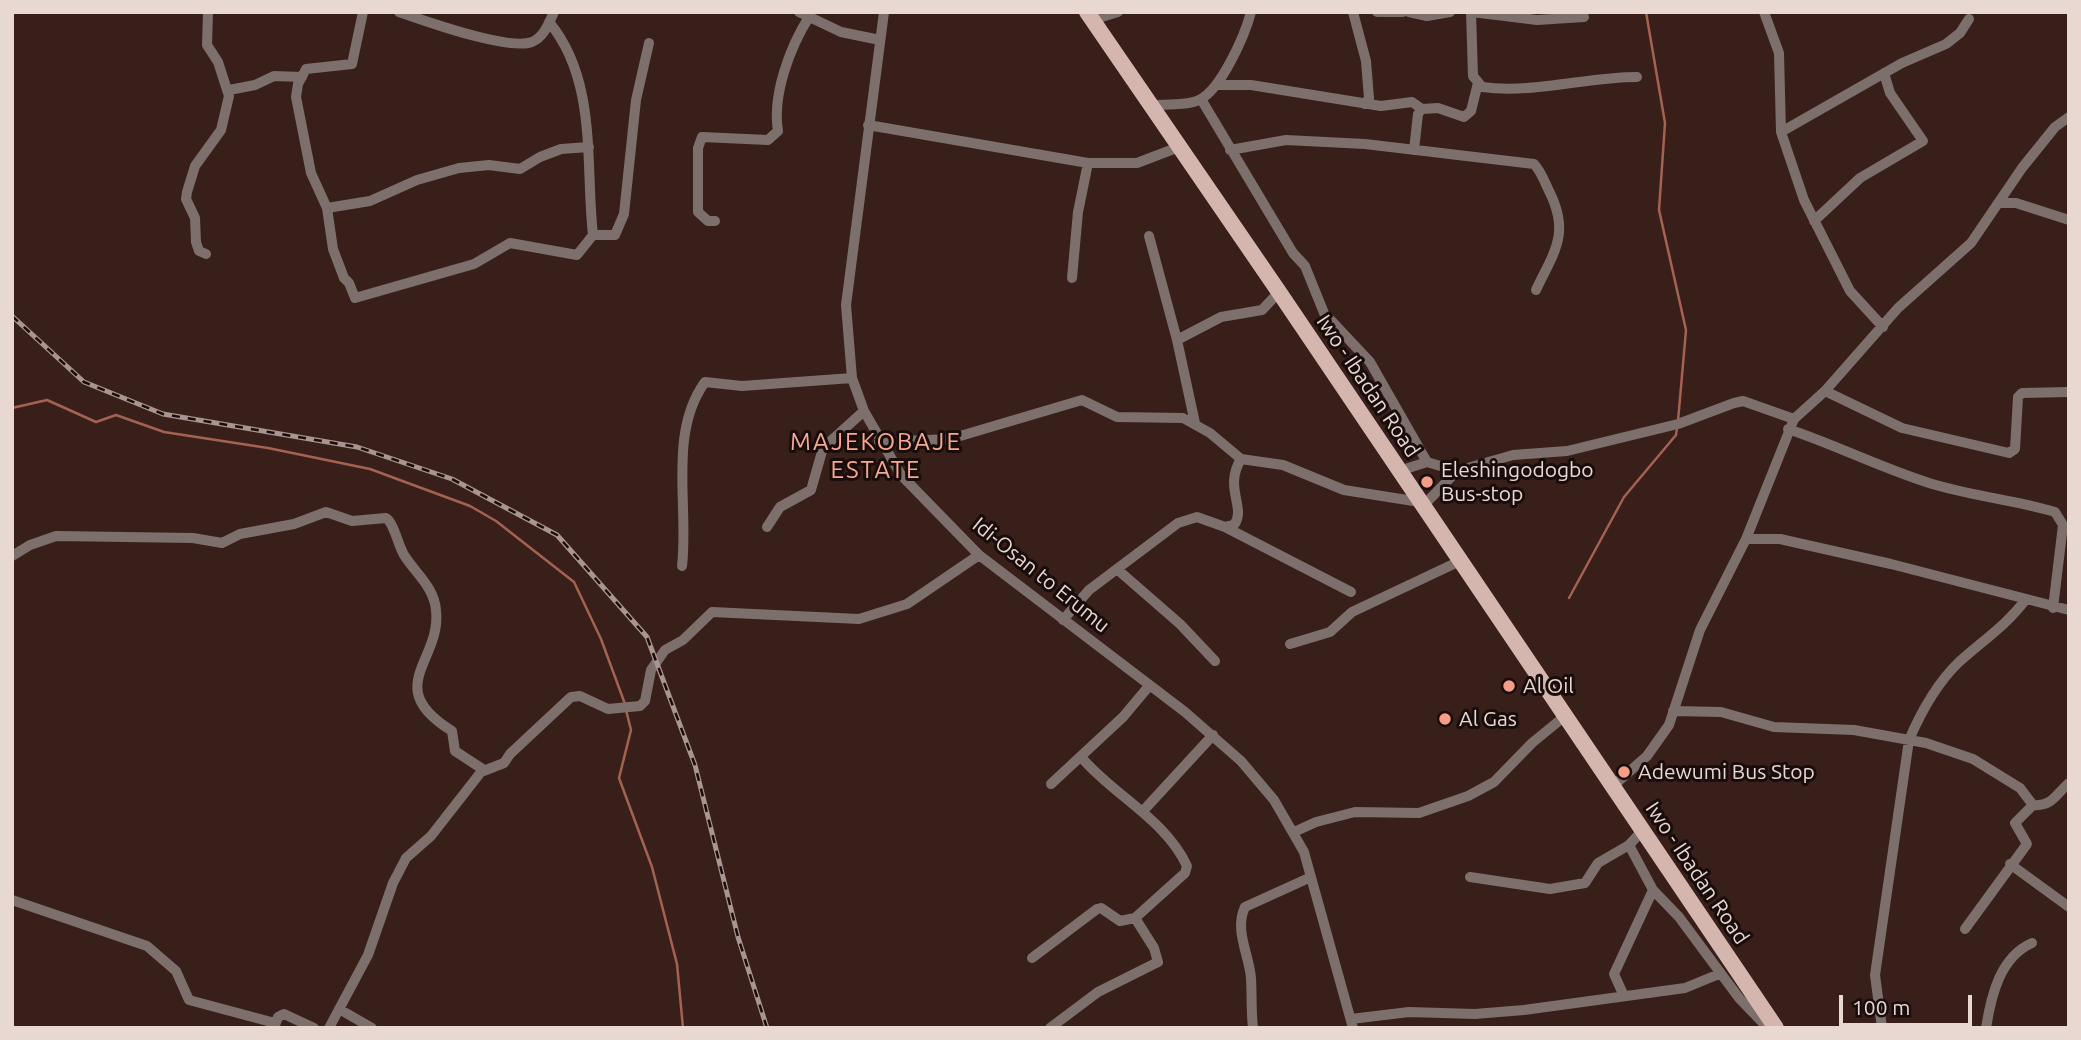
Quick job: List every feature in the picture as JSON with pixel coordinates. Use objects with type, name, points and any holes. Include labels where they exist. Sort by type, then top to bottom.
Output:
[{"type":"main road","name":"Iwo - Ibadan Road","points":[[1090,16],[1566,716],[1770,1026]]},
{"type":"street","points":[[206,254],[200,251],[196,242],[195,218],[186,199],[195,166],[221,130],[229,90],[207,45],[208,12]]},
{"type":"street","points":[[363,12],[352,64],[306,69],[296,97],[299,126],[311,173],[327,208],[333,249],[344,278],[357,299],[474,264],[510,243],[577,255],[593,235],[588,127],[570,60],[552,17]]},
{"type":"street","points":[[399,12],[474,35],[525,44],[541,37],[552,17]]},
{"type":"street","name":"Idi-Osan to Erumu","points":[[884,12],[846,305],[852,378],[864,411],[901,475],[979,555],[1213,735],[1241,761],[1274,800],[1304,852],[1352,1024]]},
{"type":"street","points":[[1090,16],[1118,12]]},
{"type":"street","points":[[1150,105],[1201,99],[1217,85],[1251,12]]},
{"type":"street","points":[[1353,12],[1366,61],[1369,98],[1365,104]]},
{"type":"street","points":[[1377,12],[1403,12]]},
{"type":"street","points":[[1409,12],[1427,16],[1444,13]]},
{"type":"street","points":[[1584,17],[1536,20],[1472,12],[1473,76],[1478,83],[1489,88],[1637,77]]},
{"type":"street","points":[[1764,12],[1779,52],[1781,132],[1814,221],[1850,291],[1883,327]]},
{"type":"street","points":[[715,221],[708,221],[698,212],[698,148],[702,137],[768,140],[774,137],[778,131],[776,117],[780,90],[804,15],[850,35],[880,40]]},
{"type":"street","points":[[1781,132],[1884,73],[1955,38],[1969,19]]},
{"type":"street","points":[[593,235],[615,235],[624,214],[636,100],[649,43]]},
{"type":"street","points":[[1814,221],[1860,178],[1923,141],[1890,93],[1884,73]]},
{"type":"street","points":[[229,90],[255,85],[274,76],[302,77]]},
{"type":"street","points":[[1414,150],[1418,114],[1422,110],[1438,108],[1468,116],[1478,83]]},
{"type":"street","points":[[1217,85],[1251,85],[1365,104],[1392,106],[1412,102],[1422,110]]},
{"type":"street","points":[[1201,99],[1230,150],[1305,266],[1324,313],[1370,362],[1427,462]]},
{"type":"street","points":[[1613,786],[1660,741],[1700,630],[1746,539],[1791,424],[1825,391],[1915,290],[1971,243],[2055,127],[2069,117]]},
{"type":"street","points":[[868,125],[1088,163],[1137,163],[1179,147]]},
{"type":"street","points":[[1230,150],[1286,140],[1530,163],[1537,167],[1560,213],[1562,227],[1536,290]]},
{"type":"street","points":[[327,208],[370,201],[417,180],[459,168],[489,165],[520,169],[561,149],[589,147]]},
{"type":"street","points":[[1072,278],[1079,212],[1088,163]]},
{"type":"street","points":[[1998,203],[2016,203],[2069,220]]},
{"type":"street","points":[[1149,236],[1177,340],[1195,423]]},
{"type":"street","points":[[1177,340],[1221,317],[1262,310],[1279,292]]},
{"type":"street","points":[[682,566],[684,431],[691,401],[705,382],[742,386],[852,378]]},
{"type":"street","points":[[1825,391],[1902,428],[2009,453],[2015,449],[2017,442],[2018,397],[2022,393],[2069,392]]},
{"type":"street","points":[[880,442],[950,439],[1082,400],[1116,416],[1183,418],[1195,423],[1241,459],[1283,465],[1344,490],[1421,504],[1457,471],[1487,461],[1567,451],[1678,424],[1743,401],[1884,468],[1924,481],[2055,512],[2066,524],[2053,608]]},
{"type":"street","points":[[767,527],[780,506],[811,490],[823,448],[864,411]]},
{"type":"street","points":[[1225,527],[1234,525],[1239,517],[1232,484],[1241,459]]},
{"type":"street","points":[[1399,471],[1427,462],[1457,471]]},
{"type":"street","points":[[12,556],[30,545],[56,536],[193,538],[222,543],[240,534],[294,524],[326,512],[352,521],[386,518],[390,521],[396,541],[433,594],[436,628],[416,678],[422,702],[438,724],[452,731],[455,751],[484,770]]},
{"type":"street","points":[[1063,620],[1089,590],[1118,570],[1144,546],[1190,517],[1203,517],[1225,527],[1351,592]]},
{"type":"street","points":[[1746,539],[1780,540],[2069,610]]},
{"type":"street","points":[[329,1028],[368,954],[393,883],[406,858],[431,836],[454,802],[484,770],[504,763],[510,754],[571,697],[580,696],[608,709],[640,706],[645,701],[651,670],[665,650],[683,640],[712,612],[804,618],[872,616],[907,604],[979,555]]},
{"type":"street","points":[[1290,644],[1330,632],[1352,612],[1460,561]]},
{"type":"street","points":[[1118,570],[1180,624],[1215,661]]},
{"type":"street","points":[[1882,1028],[1875,975],[1909,740],[1921,714],[1947,675],[2011,620],[2026,599]]},
{"type":"street","points":[[1051,784],[1139,701],[1149,686]]},
{"type":"street","points":[[1673,711],[1721,712],[1774,727],[1854,730],[1909,740],[1973,759],[2020,788],[2033,805]]},
{"type":"street","points":[[1294,832],[1316,822],[1355,812],[1419,813],[1468,796],[1494,782],[1532,743],[1566,716]]},
{"type":"street","points":[[1143,811],[1213,735]]},
{"type":"street","points":[[1032,958],[1097,909],[1101,908],[1120,921],[1135,918],[1185,873],[1187,866],[1176,848],[1143,811],[1100,779],[1081,757]]},
{"type":"street","points":[[2010,864],[2014,867],[2027,844],[2015,823],[2033,805],[2052,802],[2069,783]]},
{"type":"street","points":[[1470,877],[1550,889],[1585,883],[1598,863],[1629,845],[1642,831]]},
{"type":"street","points":[[1629,845],[1653,890],[1679,917],[1719,974],[1770,1026]]},
{"type":"street","points":[[2010,864],[2069,907]]},
{"type":"street","points":[[1965,929],[2010,864]]},
{"type":"street","points":[[1253,1028],[1251,975],[1240,927],[1243,912],[1245,907],[1311,877]]},
{"type":"street","points":[[1623,994],[1614,974],[1653,890]]},
{"type":"street","points":[[12,900],[147,946],[176,971],[189,1000],[274,1026],[284,1014],[314,1028]]},
{"type":"street","points":[[1049,1028],[1098,992],[1158,962],[1154,948],[1135,918]]},
{"type":"street","points":[[1986,1028],[1991,997],[2006,966],[2020,948],[2032,943]]},
{"type":"street","points":[[1352,1024],[1409,1012],[1475,1014],[1524,1010],[1623,994],[1685,988],[1719,974]]},
{"type":"street","points":[[339,1010],[372,1028]]},
{"type":"waterway","points":[[1646,12],[1665,123],[1659,210],[1686,330],[1678,421]]},
{"type":"waterway","points":[[12,408],[47,400],[96,422],[116,415],[164,432],[268,448],[370,469],[470,506],[496,521],[574,582],[601,639],[625,704]]},
{"type":"waterway","points":[[1569,598],[1624,497],[1676,435],[1677,428]]},
{"type":"waterway","points":[[626,710],[631,730],[619,778],[652,867],[677,964],[683,1028]]},
{"type":"railway","points":[[12,316],[84,382],[163,414],[357,447],[452,479],[557,535],[647,637],[695,765],[738,937],[767,1028]]},
{"type":"place","name":"Eleshingodogbo Bus-stop","points":[[1427,482]]},
{"type":"place","name":"Al Oil","points":[[1509,686]]},
{"type":"place","name":"Al Gas","points":[[1445,719]]},
{"type":"place","name":"Adewumi Bus Stop","points":[[1624,772]]},
{"type":"district","name":"MAJEKOBAJE ESTATE","points":[[876,456]]}]
